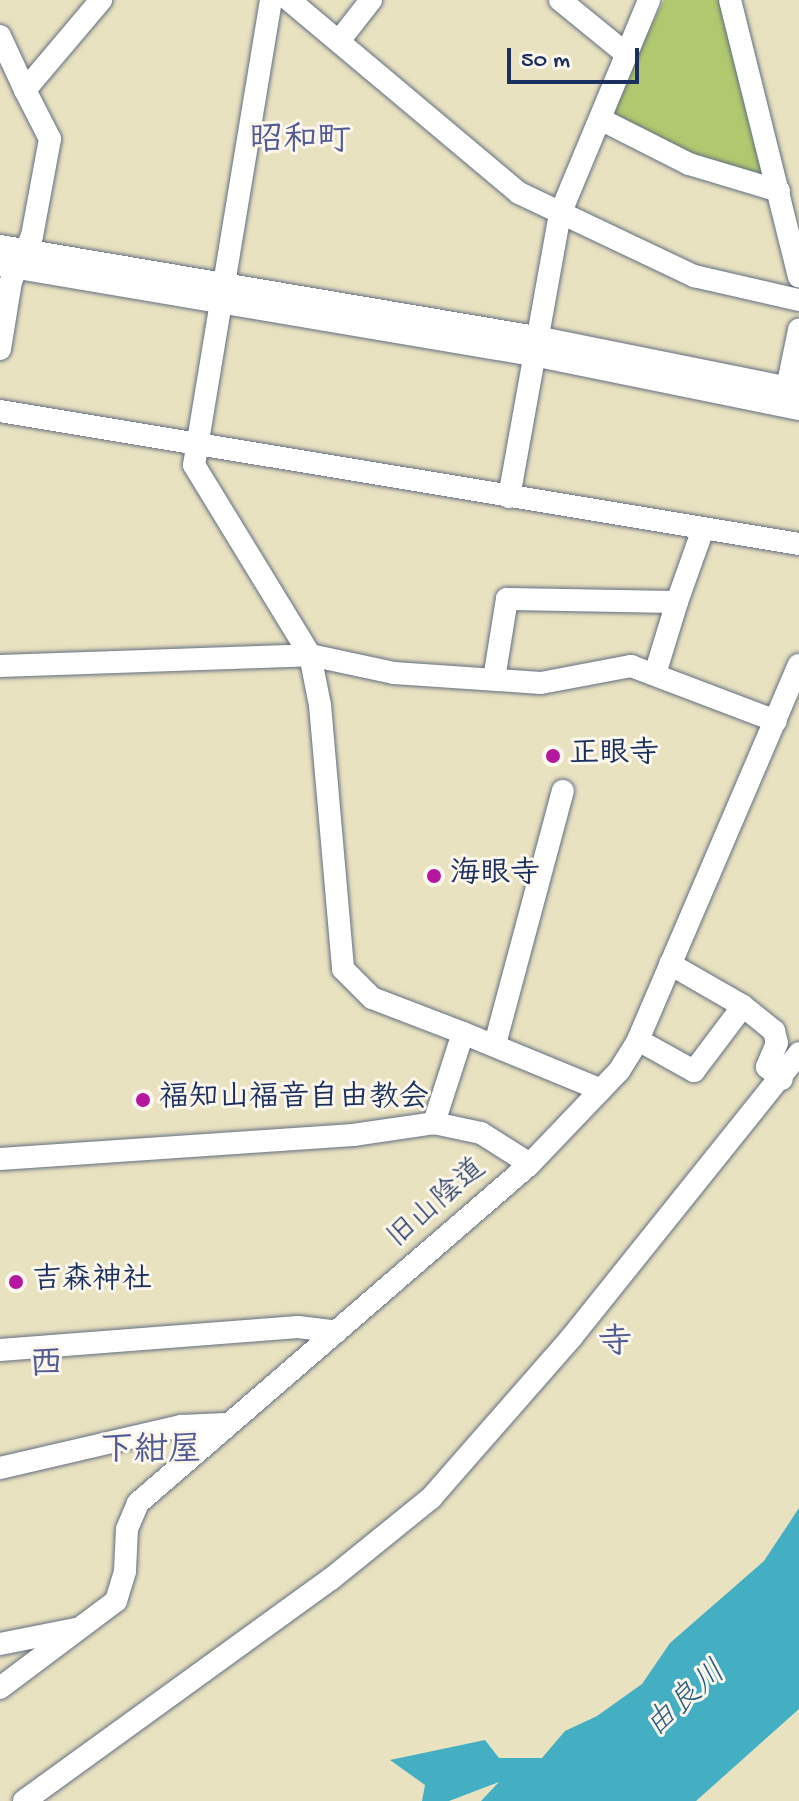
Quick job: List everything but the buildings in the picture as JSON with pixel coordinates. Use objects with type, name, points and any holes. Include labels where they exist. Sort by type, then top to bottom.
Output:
[{"type":"street","points":[[25,90],[101,0]]},
{"type":"street","points":[[271,0],[194,465],[310,655],[320,705],[343,969],[372,998],[495,1044],[601,1090]]},
{"type":"street","points":[[289,0],[519,193],[694,276],[799,300]]},
{"type":"street","points":[[339,41],[371,0]]},
{"type":"street","points":[[560,0],[625,53]]},
{"type":"street","points":[[509,497],[560,214],[649,0]]},
{"type":"street","points":[[730,0],[799,277]]},
{"type":"street","points":[[0,36],[50,139],[14,261],[0,349]]},
{"type":"street","points":[[600,119],[689,164],[779,191]]},
{"type":"street","points":[[0,246],[14,261],[535,346],[792,399],[799,330]]},
{"type":"street","points":[[0,411],[799,544]]},
{"type":"street","points":[[655,674],[703,529]]},
{"type":"street","points":[[494,679],[507,599],[677,602]]},
{"type":"street","points":[[0,666],[310,655],[394,673],[541,683],[631,666],[776,721]]},
{"type":"street","name":"旧山陰道","points":[[0,1688],[116,1601],[125,1571],[127,1529],[138,1503],[530,1164],[601,1090],[638,1040],[799,665]]},
{"type":"street","points":[[495,1044],[563,791]]},
{"type":"street","points":[[670,964],[743,1006],[774,1031],[777,1043],[767,1067],[782,1079]]},
{"type":"street","points":[[638,1040],[694,1071],[743,1006]]},
{"type":"street","points":[[434,1123],[463,1033]]},
{"type":"street","points":[[24,1801],[331,1579],[431,1498],[571,1338],[782,1079],[799,1053]]},
{"type":"street","points":[[0,1159],[353,1135],[434,1123],[481,1133],[530,1164]]},
{"type":"street","points":[[0,1350],[298,1327],[337,1332]]},
{"type":"street","points":[[0,1468],[181,1426],[226,1424]]},
{"type":"street","points":[[0,1644],[82,1628]]},
{"type":"green space","points":[[664,0],[720,0],[764,172],[759,181],[695,158],[618,119],[612,108]]},
{"type":"water","name":"由良川","points":[[799,1508],[799,1709],[696,1801],[481,1801],[499,1782],[449,1801],[422,1801],[425,1785],[390,1760],[485,1740],[499,1758],[542,1758],[565,1731],[597,1716],[642,1684],[670,1643],[764,1561]]},
{"type":"place","name":"正眼寺","points":[[553,756]]},
{"type":"place","name":"海眼寺","points":[[434,876]]},
{"type":"place","name":"福知山福音自由教会","points":[[143,1100]]},
{"type":"place","name":"吉森神社","points":[[16,1282]]},
{"type":"district","name":"昭和町","points":[[300,144]]},
{"type":"district","name":"寺","points":[[615,1346]]},
{"type":"district","name":"西","points":[[46,1368]]},
{"type":"district","name":"下紺屋","points":[[151,1454]]}]
